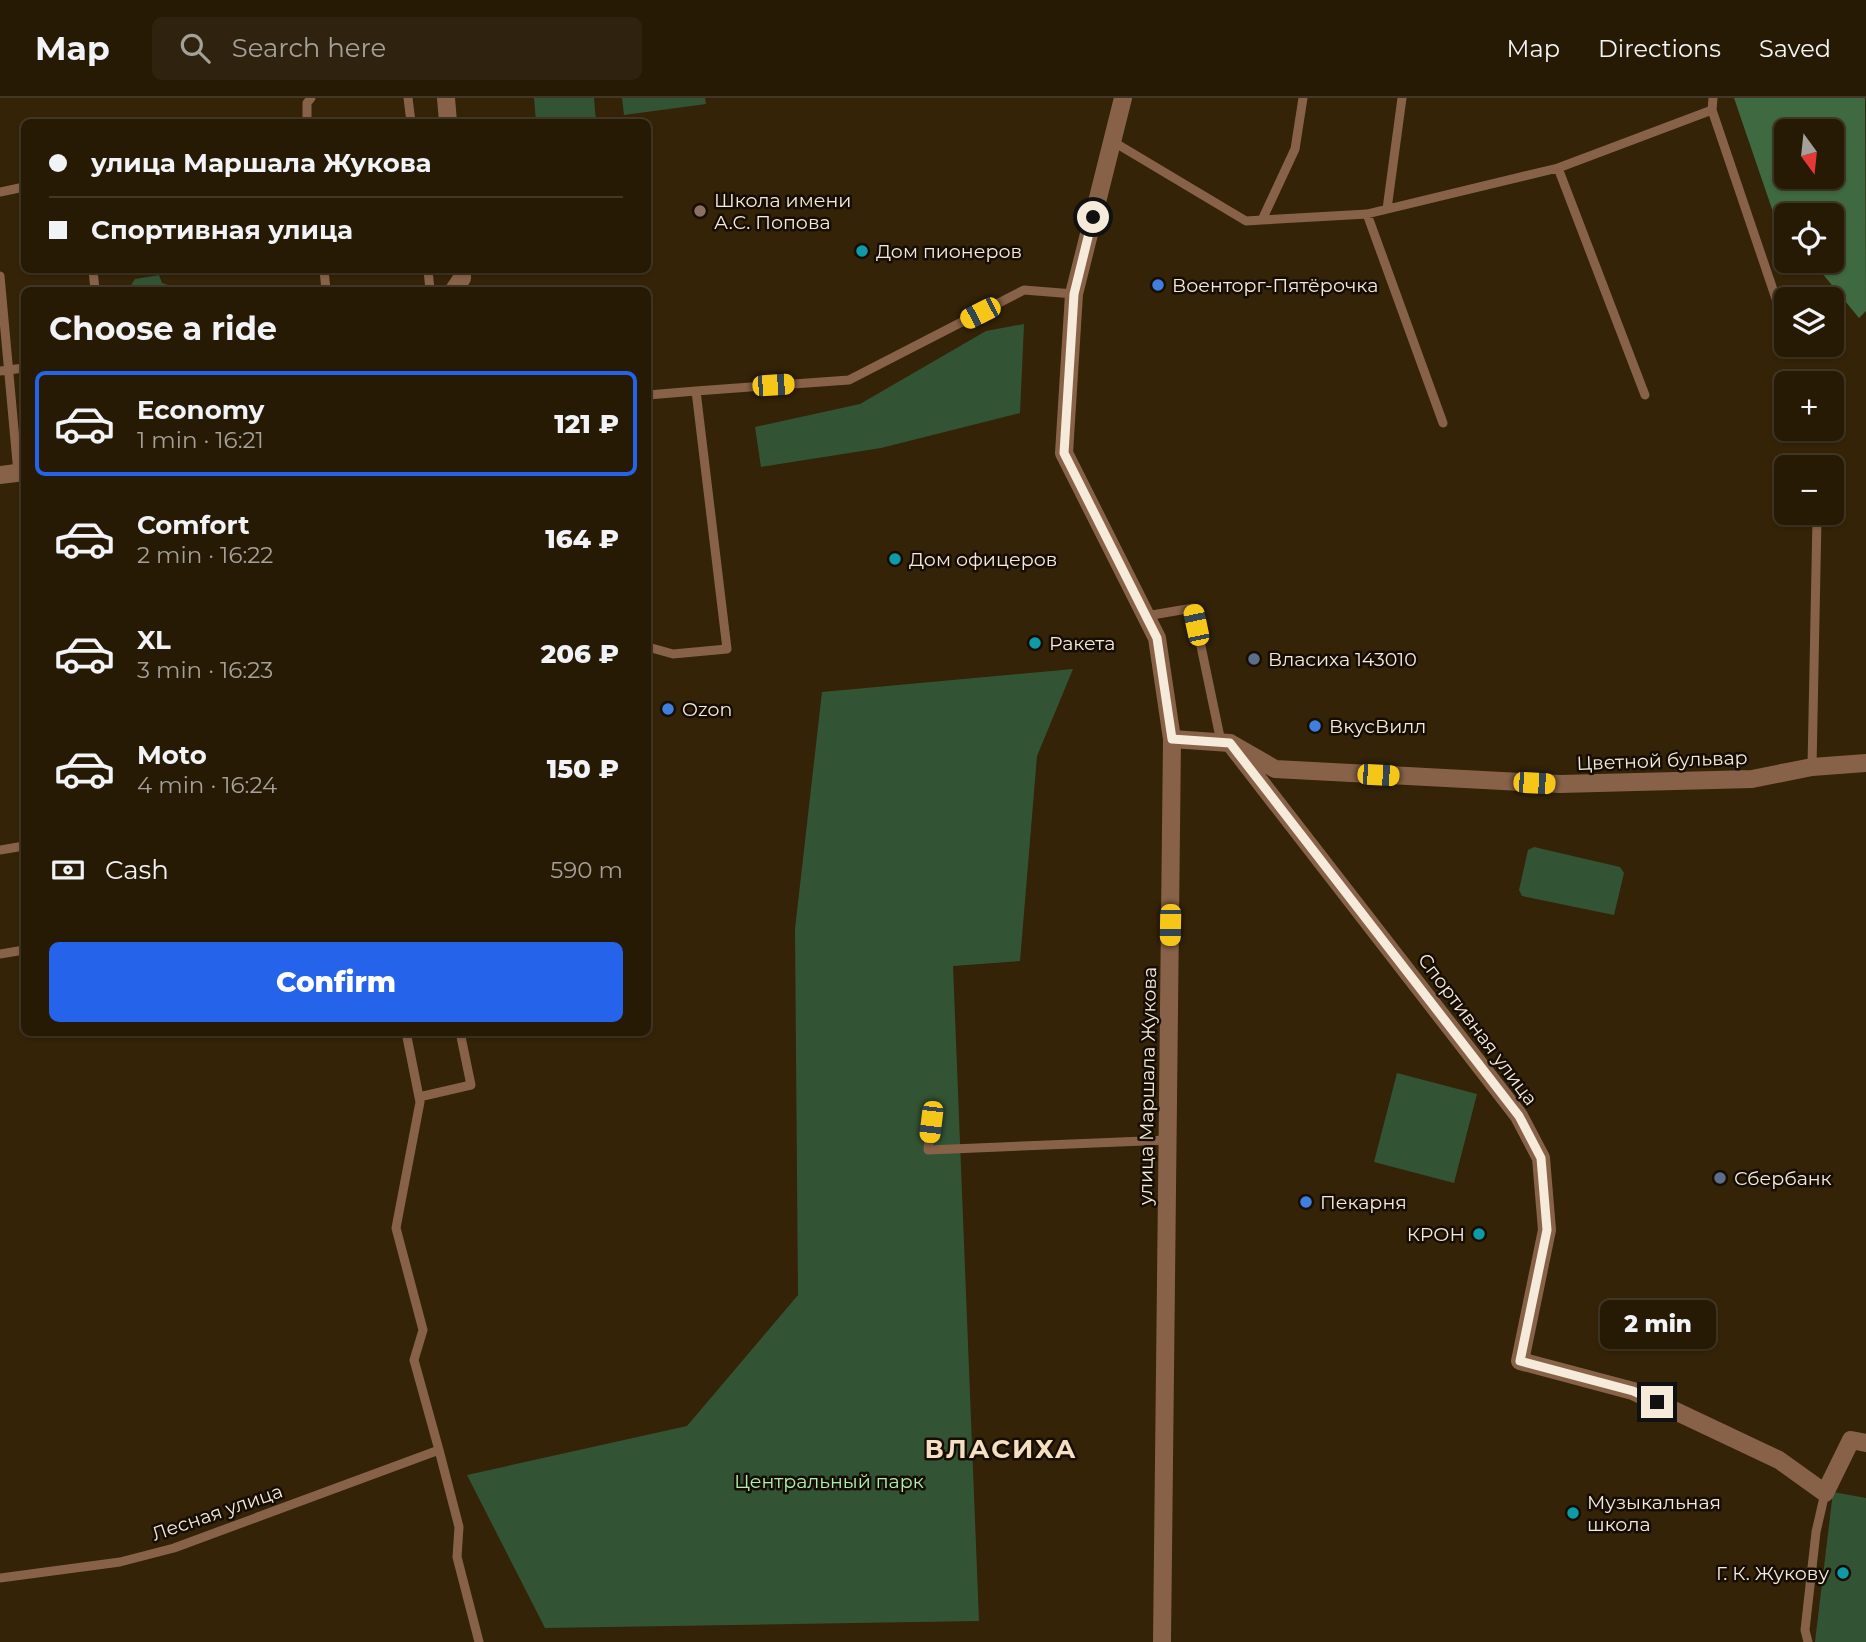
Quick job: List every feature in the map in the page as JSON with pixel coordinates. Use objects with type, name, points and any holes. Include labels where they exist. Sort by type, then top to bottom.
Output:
[{"type":"street","points":[[446,98],[448,119]]},
{"type":"street","name":"улица Маршала Жукова","points":[[1123,98],[1074,294],[1064,453],[1157,638],[1172,739],[1162,1642]]},
{"type":"street","name":"Цветной бульвар","points":[[1172,739],[1226,743],[1275,769],[1560,784],[1752,779],[1812,767],[1866,763]]},
{"type":"street","name":"Спортивная улица","points":[[1226,743],[1519,1116],[1541,1158],[1547,1230],[1520,1361],[1633,1391],[1779,1460],[1825,1493]]},
{"type":"street","points":[[1825,1493],[1845,1447],[1852,1440],[1866,1443]]},
{"type":"lane","points":[[307,119],[307,103],[311,98]]},
{"type":"lane","points":[[408,98],[411,119]]},
{"type":"lane","points":[[1262,220],[1295,149],[1303,98]]},
{"type":"lane","points":[[1387,209],[1402,98]]},
{"type":"lane","points":[[1713,98],[1712,110],[1774,293]]},
{"type":"lane","points":[[1112,141],[1246,221],[1367,214],[1558,168],[1712,110]]},
{"type":"lane","points":[[1558,168],[1645,395]]},
{"type":"lane","points":[[0,192],[21,188]]},
{"type":"lane","points":[[1367,214],[1443,423]]},
{"type":"lane","points":[[0,276],[4,371],[14,473]]},
{"type":"lane","points":[[651,396],[849,380],[1024,290],[1074,294]]},
{"type":"lane","points":[[651,648],[673,654],[727,649],[696,391]]},
{"type":"lane","points":[[1812,767],[1817,525]]},
{"type":"lane","points":[[1146,616],[1193,608],[1226,743]]},
{"type":"lane","points":[[0,850],[21,846]]},
{"type":"lane","points":[[0,954],[21,950]]},
{"type":"lane","points":[[407,1036],[419,1097],[396,1228],[423,1330],[414,1360],[459,1527],[457,1557],[479,1642]]},
{"type":"lane","points":[[419,1097],[471,1085],[461,1036]]},
{"type":"lane","points":[[931,1122],[928,1150],[1168,1140]]},
{"type":"lane","name":"Лесная улица","points":[[0,1578],[120,1562],[174,1548],[439,1450]]},
{"type":"lane","points":[[1808,1642],[1806,1618],[1816,1532],[1825,1493]]},
{"type":"green space","points":[[534,98],[594,98],[596,119],[536,119]]},
{"type":"green space","points":[[622,98],[705,98],[706,104],[624,115]]},
{"type":"green space","points":[[1734,98],[1865,98],[1866,311],[1859,318],[1844,300],[1844,287],[1833,287],[1822,273],[1844,273],[1844,203],[1774,203],[1774,213]]},
{"type":"green space","points":[[159,275],[162,283],[174,287],[130,287],[135,279]]},
{"type":"green space","points":[[1024,324],[1020,413],[881,448],[761,467],[755,427],[860,404],[986,331]]},
{"type":"green space","name":"Центральный парк","points":[[1073,669],[1037,756],[1020,961],[953,966],[979,1621],[545,1628],[467,1475],[687,1426],[798,1295],[795,929],[822,692]]},
{"type":"green space","points":[[1534,847],[1620,867],[1624,873],[1614,915],[1522,896],[1519,890],[1528,850]]},
{"type":"green space","points":[[1397,1073],[1477,1094],[1454,1183],[1374,1162]]},
{"type":"green space","points":[[1833,1492],[1866,1498],[1866,1642],[1815,1642]]},
{"type":"place","name":"Школа имени А.С. Попова","points":[[700,211]]},
{"type":"place","name":"Дом пионеров","points":[[862,251]]},
{"type":"place","name":"Военторг-Пятёрочка","points":[[1158,285]]},
{"type":"place","name":"Дом офицеров","points":[[895,559]]},
{"type":"place","name":"Ракета","points":[[1035,643]]},
{"type":"place","name":"Власиха 143010","points":[[1254,659]]},
{"type":"place","name":"Ozon","points":[[668,709]]},
{"type":"place","name":"ВкусВилл","points":[[1315,726]]},
{"type":"place","name":"Сбербанк","points":[[1720,1178]]},
{"type":"place","name":"Пекарня","points":[[1306,1202]]},
{"type":"place","name":"КРОН","points":[[1479,1234]]},
{"type":"place","name":"Музыкальная школа","points":[[1573,1513]]},
{"type":"place","name":"Г. К. Жукову","points":[[1843,1573]]},
{"type":"district","name":"ВЛАСИХА","points":[[1001,1449]]},
{"type":"route","points":[[1093,217],[1074,294],[1064,453],[1157,638],[1172,739],[1230,743],[1519,1116],[1541,1158],[1547,1230],[1520,1361],[1633,1391],[1657,1402]]}]
